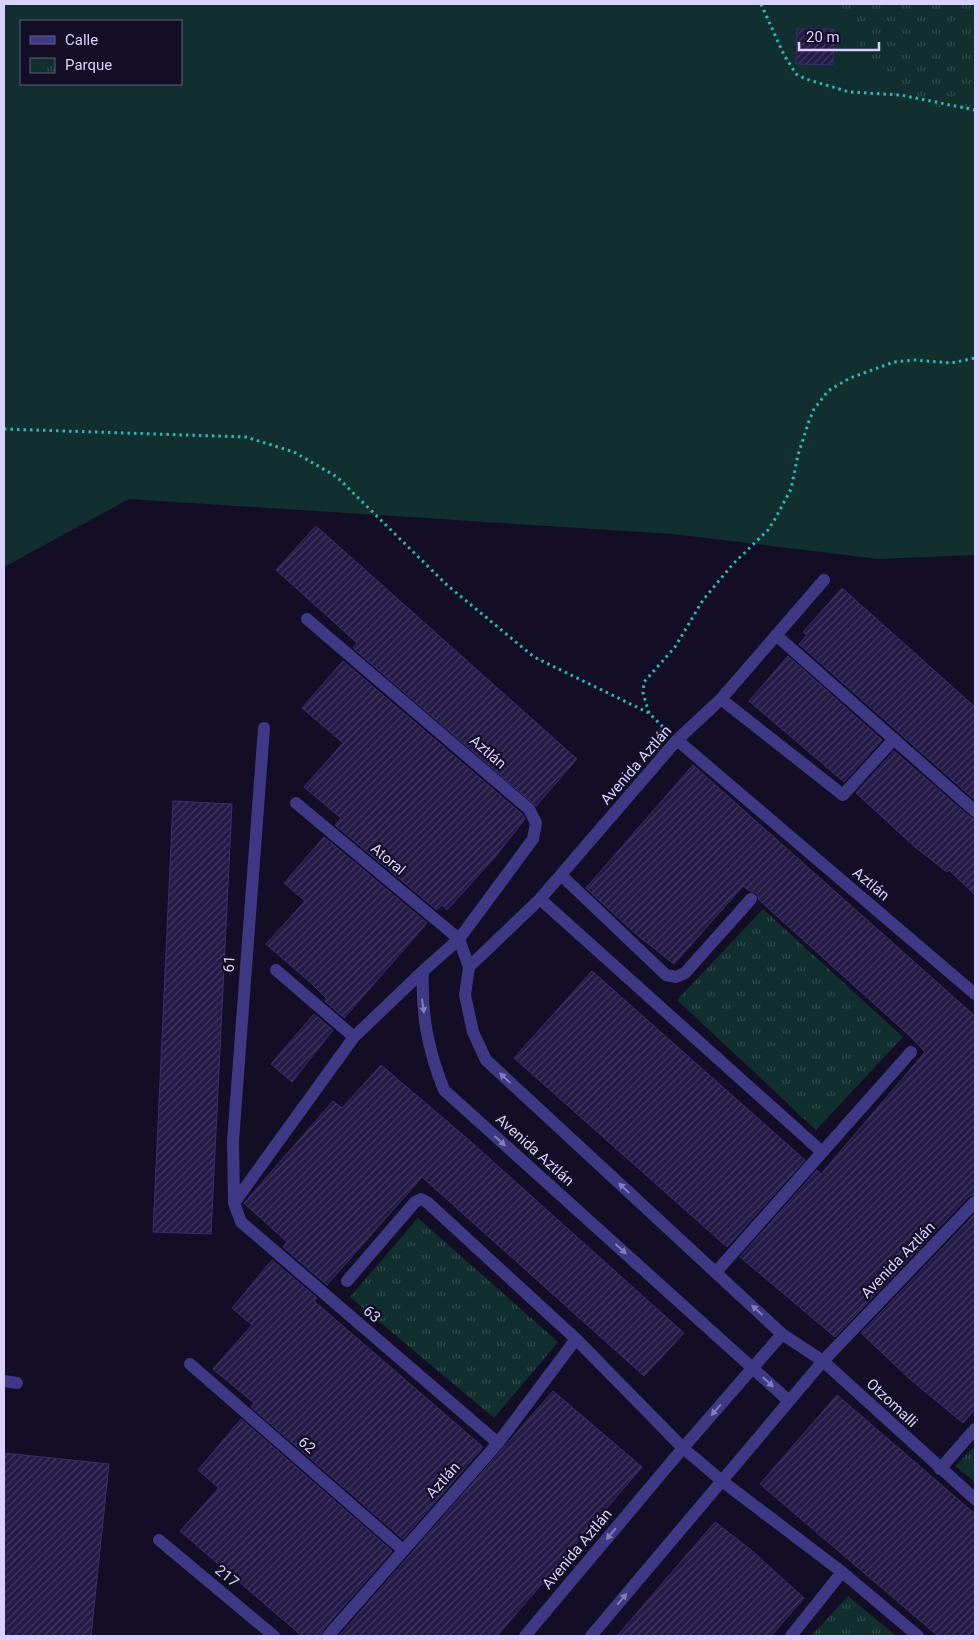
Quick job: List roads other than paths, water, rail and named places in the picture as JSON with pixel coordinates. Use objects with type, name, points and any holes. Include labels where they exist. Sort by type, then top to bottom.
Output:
[{"type":"street","name":"Avenida Aztlán","points":[[469,967],[562,876],[677,740],[721,699],[824,580]]},
{"type":"street","name":"Aztlán","points":[[307,618],[529,809],[536,823],[533,839],[459,939]]},
{"type":"street","points":[[776,635],[975,811]]},
{"type":"street","points":[[721,699],[843,795],[894,739]]},
{"type":"street","name":"61","points":[[234,1203],[233,1140],[264,728]]},
{"type":"street","name":"Aztlán","points":[[677,740],[975,994]]},
{"type":"street","name":"Atoral","points":[[296,803],[459,939]]},
{"type":"street","points":[[562,876],[666,975],[676,978],[685,973],[751,899]]},
{"type":"street","points":[[540,899],[822,1152]]},
{"type":"street","points":[[234,1203],[354,1037],[459,939],[469,967],[465,995],[473,1032],[486,1060],[782,1334],[823,1361]]},
{"type":"street","points":[[276,970],[354,1037]]},
{"type":"street","name":"Avenida Aztlán","points":[[423,971],[422,999],[431,1058],[444,1090],[789,1401]]},
{"type":"street","points":[[716,1272],[911,1052]]},
{"type":"street","points":[[347,1281],[415,1202],[421,1199],[427,1202],[576,1339],[683,1448],[722,1481],[842,1572],[918,1636]]},
{"type":"street","name":"Avenida Aztlán","points":[[591,1636],[823,1361],[975,1202]]},
{"type":"street","name":"63","points":[[234,1203],[241,1222],[498,1443]]},
{"type":"street","name":"Avenida Aztlán","points":[[526,1636],[683,1448],[782,1334]]},
{"type":"street","name":"Aztlán","points":[[328,1636],[498,1443],[576,1339]]},
{"type":"street","name":"Otzomalli","points":[[823,1361],[975,1499]]},
{"type":"street","name":"62","points":[[190,1364],[403,1550]]},
{"type":"street","points":[[4,1381],[17,1383]]},
{"type":"street","points":[[940,1469],[975,1429]]},
{"type":"street","name":"217","points":[[159,1540],[274,1636]]},
{"type":"street","points":[[791,1636],[842,1572]]}]
